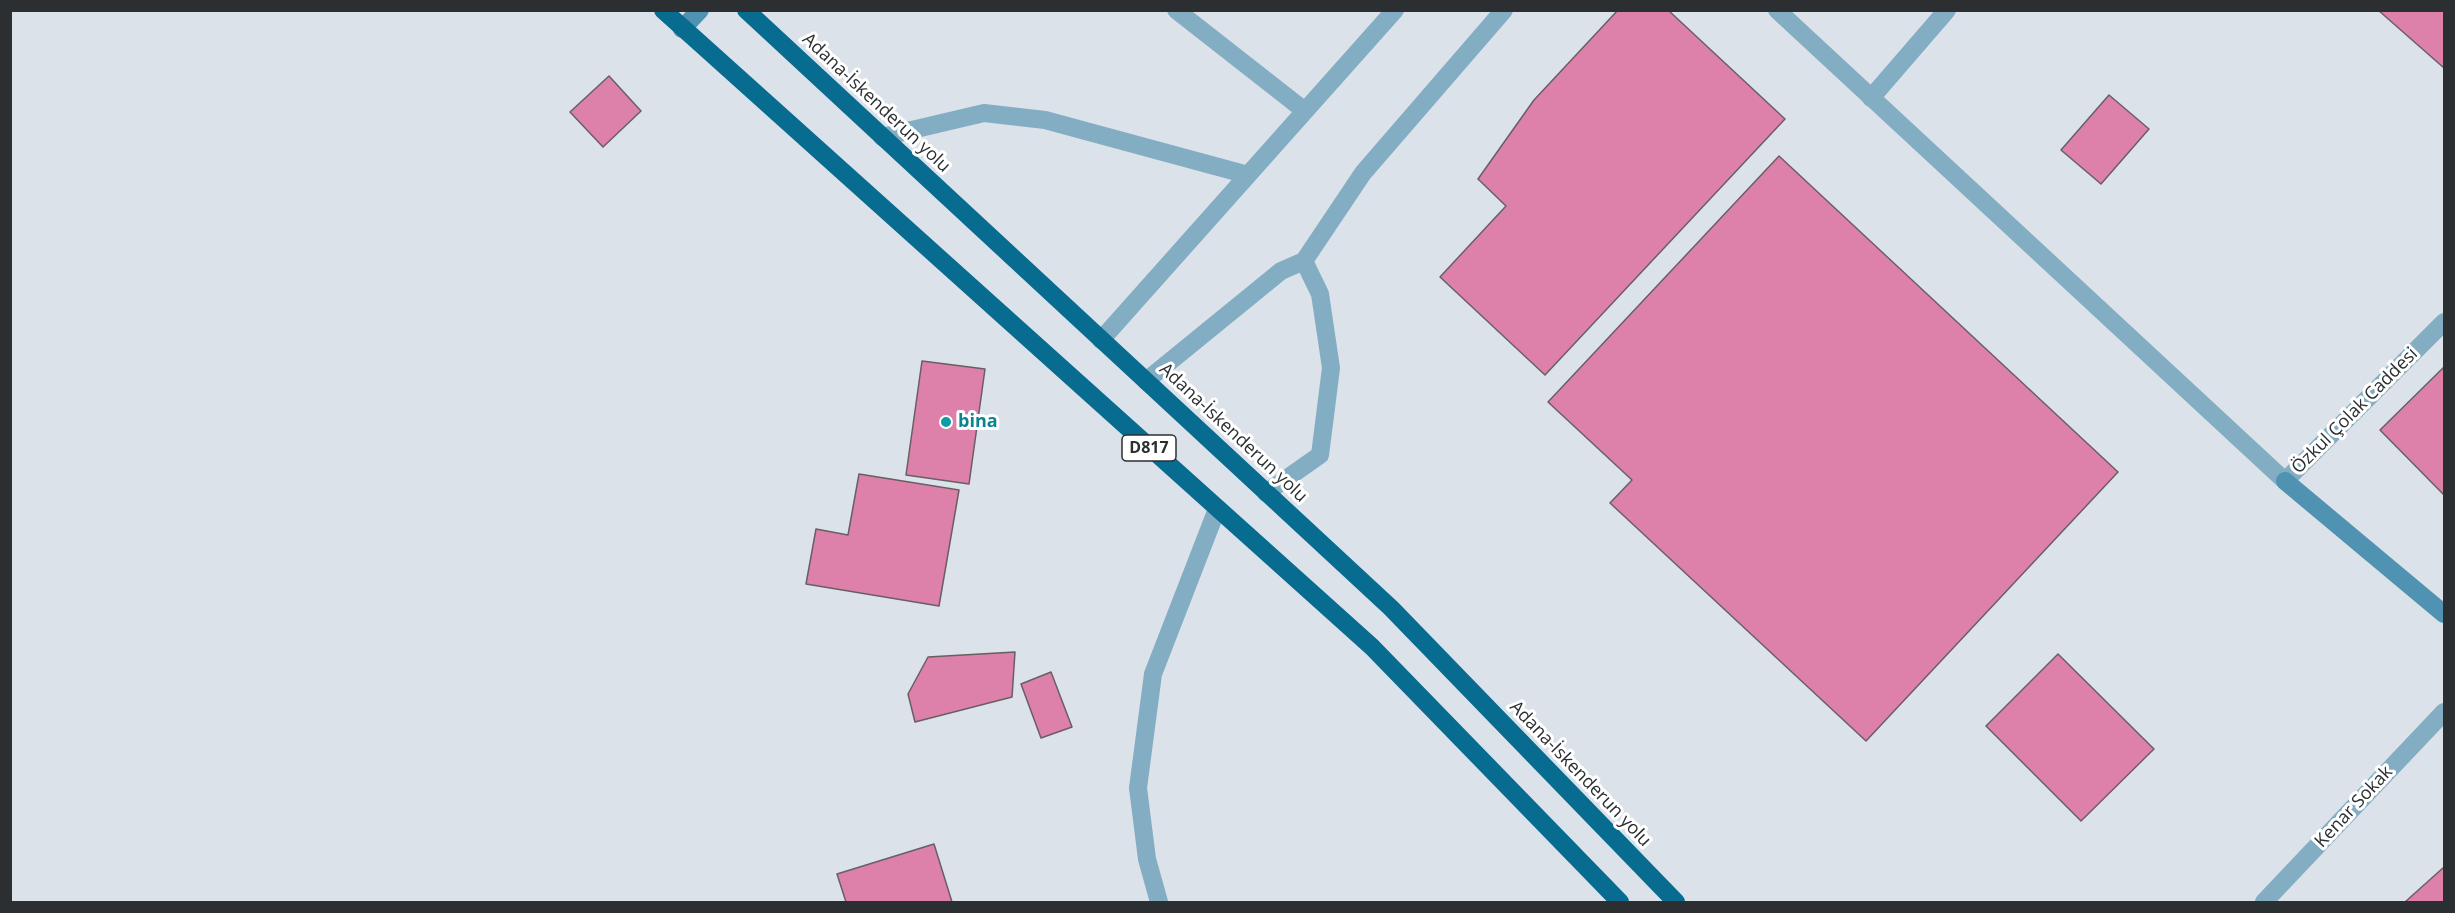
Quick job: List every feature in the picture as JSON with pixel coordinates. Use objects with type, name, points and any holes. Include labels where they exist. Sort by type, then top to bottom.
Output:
[{"type":"highway","name":"D817","points":[[663,10],[1372,647],[1620,903]]},
{"type":"highway","name":"Adana-İskenderun yolu","points":[[746,10],[1391,608],[1676,903]]},
{"type":"street","points":[[682,29],[700,10]]},
{"type":"street","points":[[1176,10],[1305,111]]},
{"type":"street","points":[[1101,340],[1395,10]]},
{"type":"street","points":[[1146,381],[1281,271],[1304,261],[1363,173],[1504,10]]},
{"type":"street","points":[[1777,10],[2285,481]]},
{"type":"street","points":[[1871,98],[1947,10]]},
{"type":"street","points":[[882,137],[984,113],[1046,120],[1248,175]]},
{"type":"street","points":[[1266,493],[1320,455],[1331,368],[1320,294],[1304,261]]},
{"type":"street","name":"Özkul Çolak Caddesi","points":[[2445,322],[2285,481],[2445,614]]},
{"type":"street","points":[[1159,903],[1147,859],[1138,788],[1153,674],[1217,509]]},
{"type":"street","name":"Kenar Sokak","points":[[2264,903],[2445,712]]},
{"type":"building","points":[[1618,10],[1668,10],[1785,119],[1545,375],[1440,277],[1506,206],[1478,179],[1534,100]]},
{"type":"building","points":[[2378,10],[2444,10],[2444,68]]},
{"type":"building","points":[[609,76],[641,111],[603,147],[570,112]]},
{"type":"building","points":[[2109,95],[2149,129],[2101,184],[2061,150]]},
{"type":"building","points":[[1779,156],[2118,472],[1866,741],[1610,503],[1632,480],[1548,402]]},
{"type":"building","name":"bina","points":[[922,361],[985,369],[969,484],[906,475]]},
{"type":"building","points":[[2444,367],[2444,495],[2380,430]]},
{"type":"building","points":[[859,474],[959,490],[939,606],[806,584],[816,529],[848,535]]},
{"type":"building","points":[[1015,652],[1012,697],[915,722],[908,694],[928,657]]},
{"type":"building","points":[[2058,654],[2154,749],[2081,821],[1986,726]]},
{"type":"building","points":[[1051,672],[1072,727],[1041,738],[1021,684]]},
{"type":"building","points":[[934,844],[952,902],[846,902],[837,874]]},
{"type":"building","points":[[2444,867],[2444,902],[2405,902]]},
{"type":"place","name":"bina","points":[[946,422]]}]
